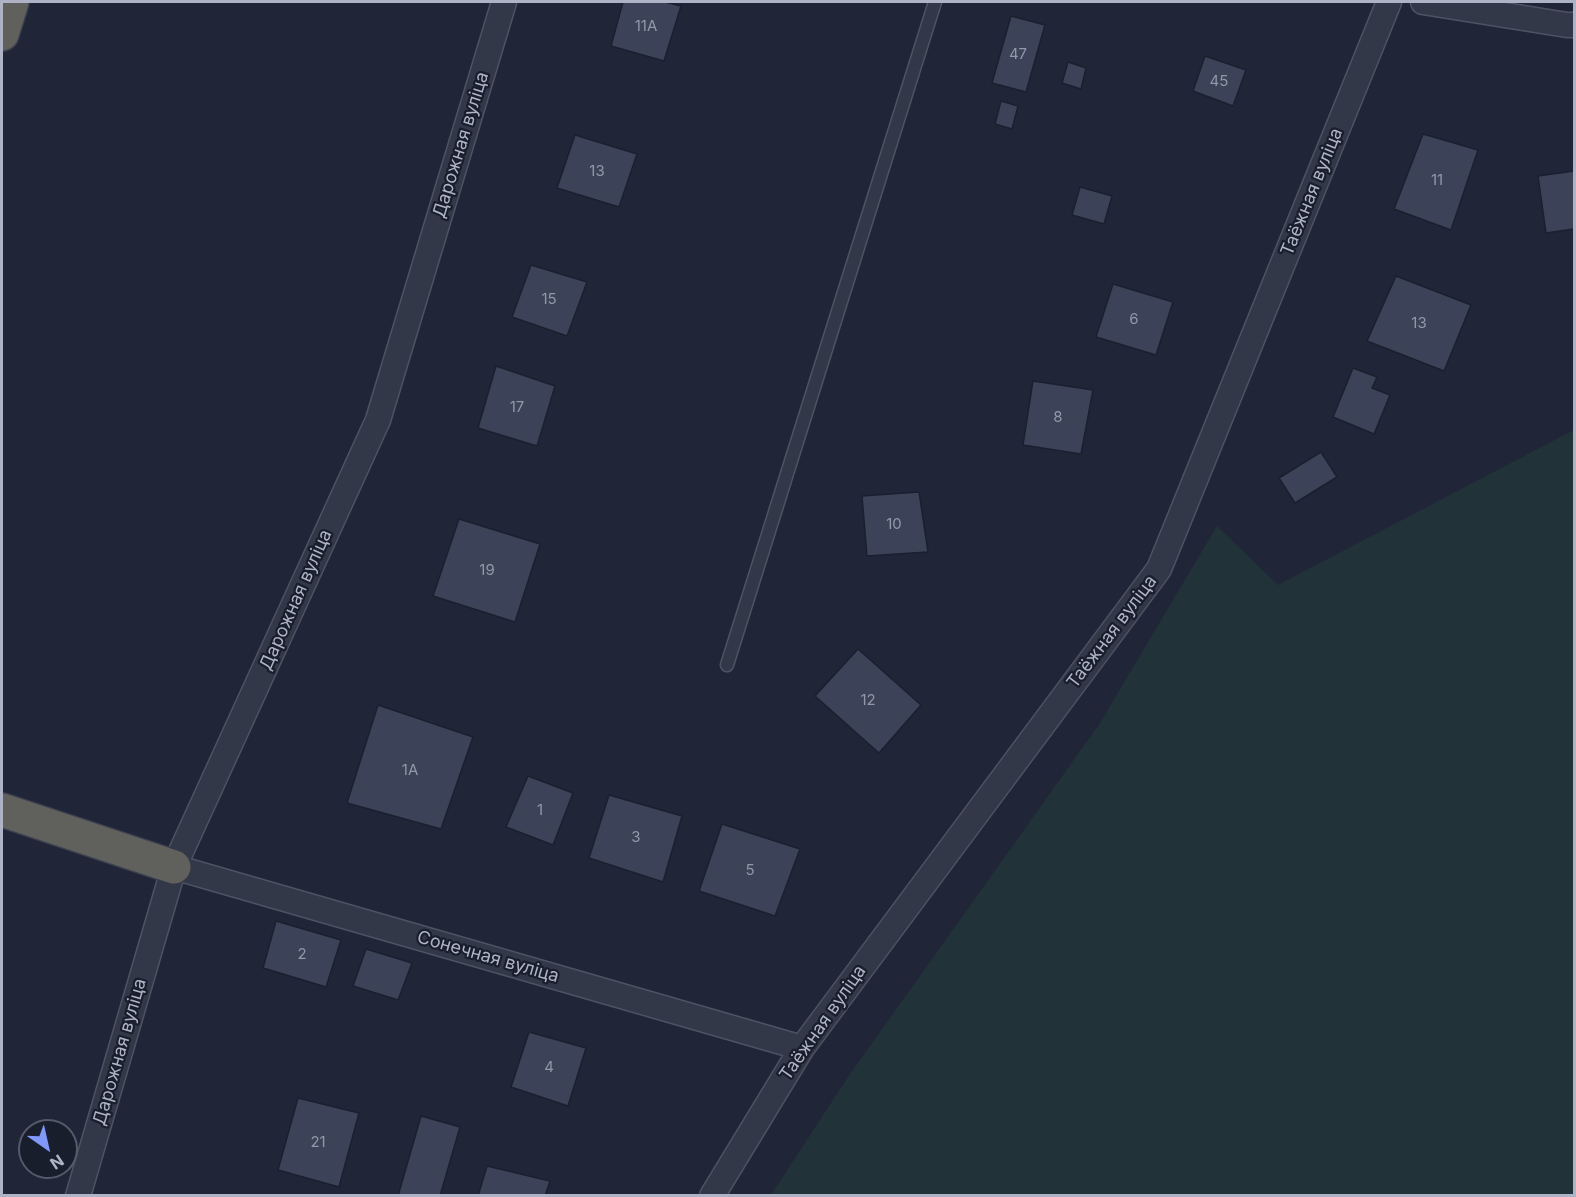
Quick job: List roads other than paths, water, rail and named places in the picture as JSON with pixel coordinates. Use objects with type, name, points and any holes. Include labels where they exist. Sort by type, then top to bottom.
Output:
[{"type":"highway","points":[[2,34],[12,2]]},
{"type":"highway","points":[[2,810],[174,867]]},
{"type":"street","name":"Дарожная вуліца","points":[[78,1196],[174,867],[378,420],[504,2]]},
{"type":"street","name":"Таёжная вуліца","points":[[712,1196],[802,1048],[1159,569],[1389,2]]},
{"type":"street","points":[[1423,2],[1575,25]]},
{"type":"street","name":"Сонечная вуліца","points":[[174,867],[802,1048]]},
{"type":"lane","points":[[727,665],[935,2]]}]
